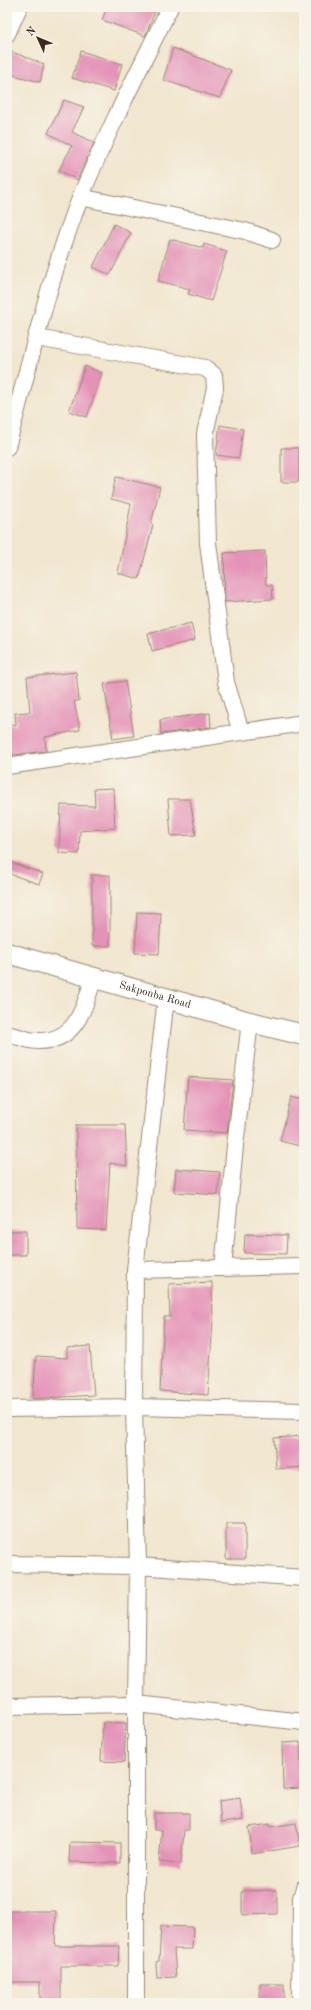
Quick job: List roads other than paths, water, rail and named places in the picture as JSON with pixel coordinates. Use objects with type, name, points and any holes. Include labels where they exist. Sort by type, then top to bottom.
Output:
[{"type":"main road","name":"Sakponba Road","points":[[7,953],[304,1036]]},
{"type":"street","points":[[7,34],[19,7]]},
{"type":"street","points":[[7,447],[50,288],[80,197],[110,130],[170,7]]},
{"type":"street","points":[[80,197],[245,231],[272,240]]},
{"type":"street","points":[[37,338],[205,368],[214,375],[215,388],[205,434],[208,543],[226,682],[241,732]]},
{"type":"street","points":[[7,766],[304,722]]},
{"type":"street","points":[[11,1035],[37,1041],[55,1040],[70,1029],[80,1017],[94,977]]},
{"type":"street","points":[[136,2003],[136,1704],[138,1566],[134,1407],[134,1270],[166,998]]},
{"type":"street","points":[[224,1268],[235,1146],[250,1022]]},
{"type":"street","points":[[134,1270],[304,1266]]},
{"type":"street","points":[[7,1409],[134,1407],[304,1411]]},
{"type":"street","points":[[7,1564],[138,1566],[304,1578]]},
{"type":"street","points":[[7,1706],[136,1704],[304,1722]]},
{"type":"street","points":[[300,2003],[301,1898],[304,1888]]}]
